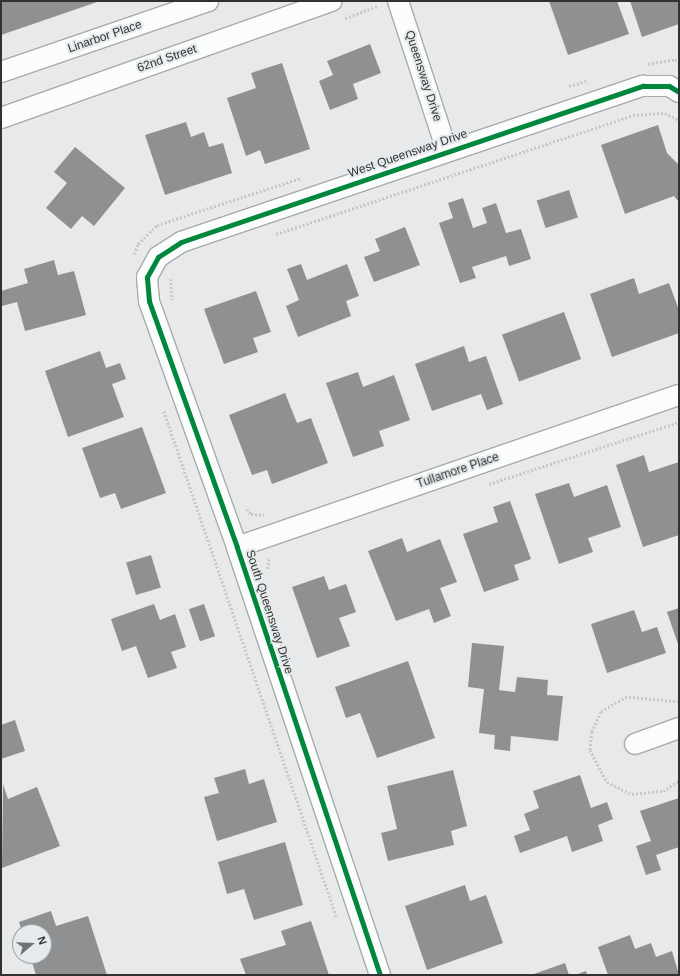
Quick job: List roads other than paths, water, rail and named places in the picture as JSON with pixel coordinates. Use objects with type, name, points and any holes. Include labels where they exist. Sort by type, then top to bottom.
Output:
[{"type":"street","name":"Linarbor Place","points":[[1,72],[208,1]]},
{"type":"street","name":"62nd Street","points":[[1,118],[332,1]]},
{"type":"street","name":"Queensway Drive","points":[[398,1],[447,151]]},
{"type":"street","name":"West Queensway Drive","points":[[158,257],[181,242],[643,86],[674,89]]},
{"type":"street","name":"South Queensway Drive","points":[[158,257],[147,277],[148,301],[237,547],[380,975]]},
{"type":"street","name":"Tullamore Place","points":[[237,547],[679,395]]},
{"type":"street","points":[[635,744],[679,728]]}]
